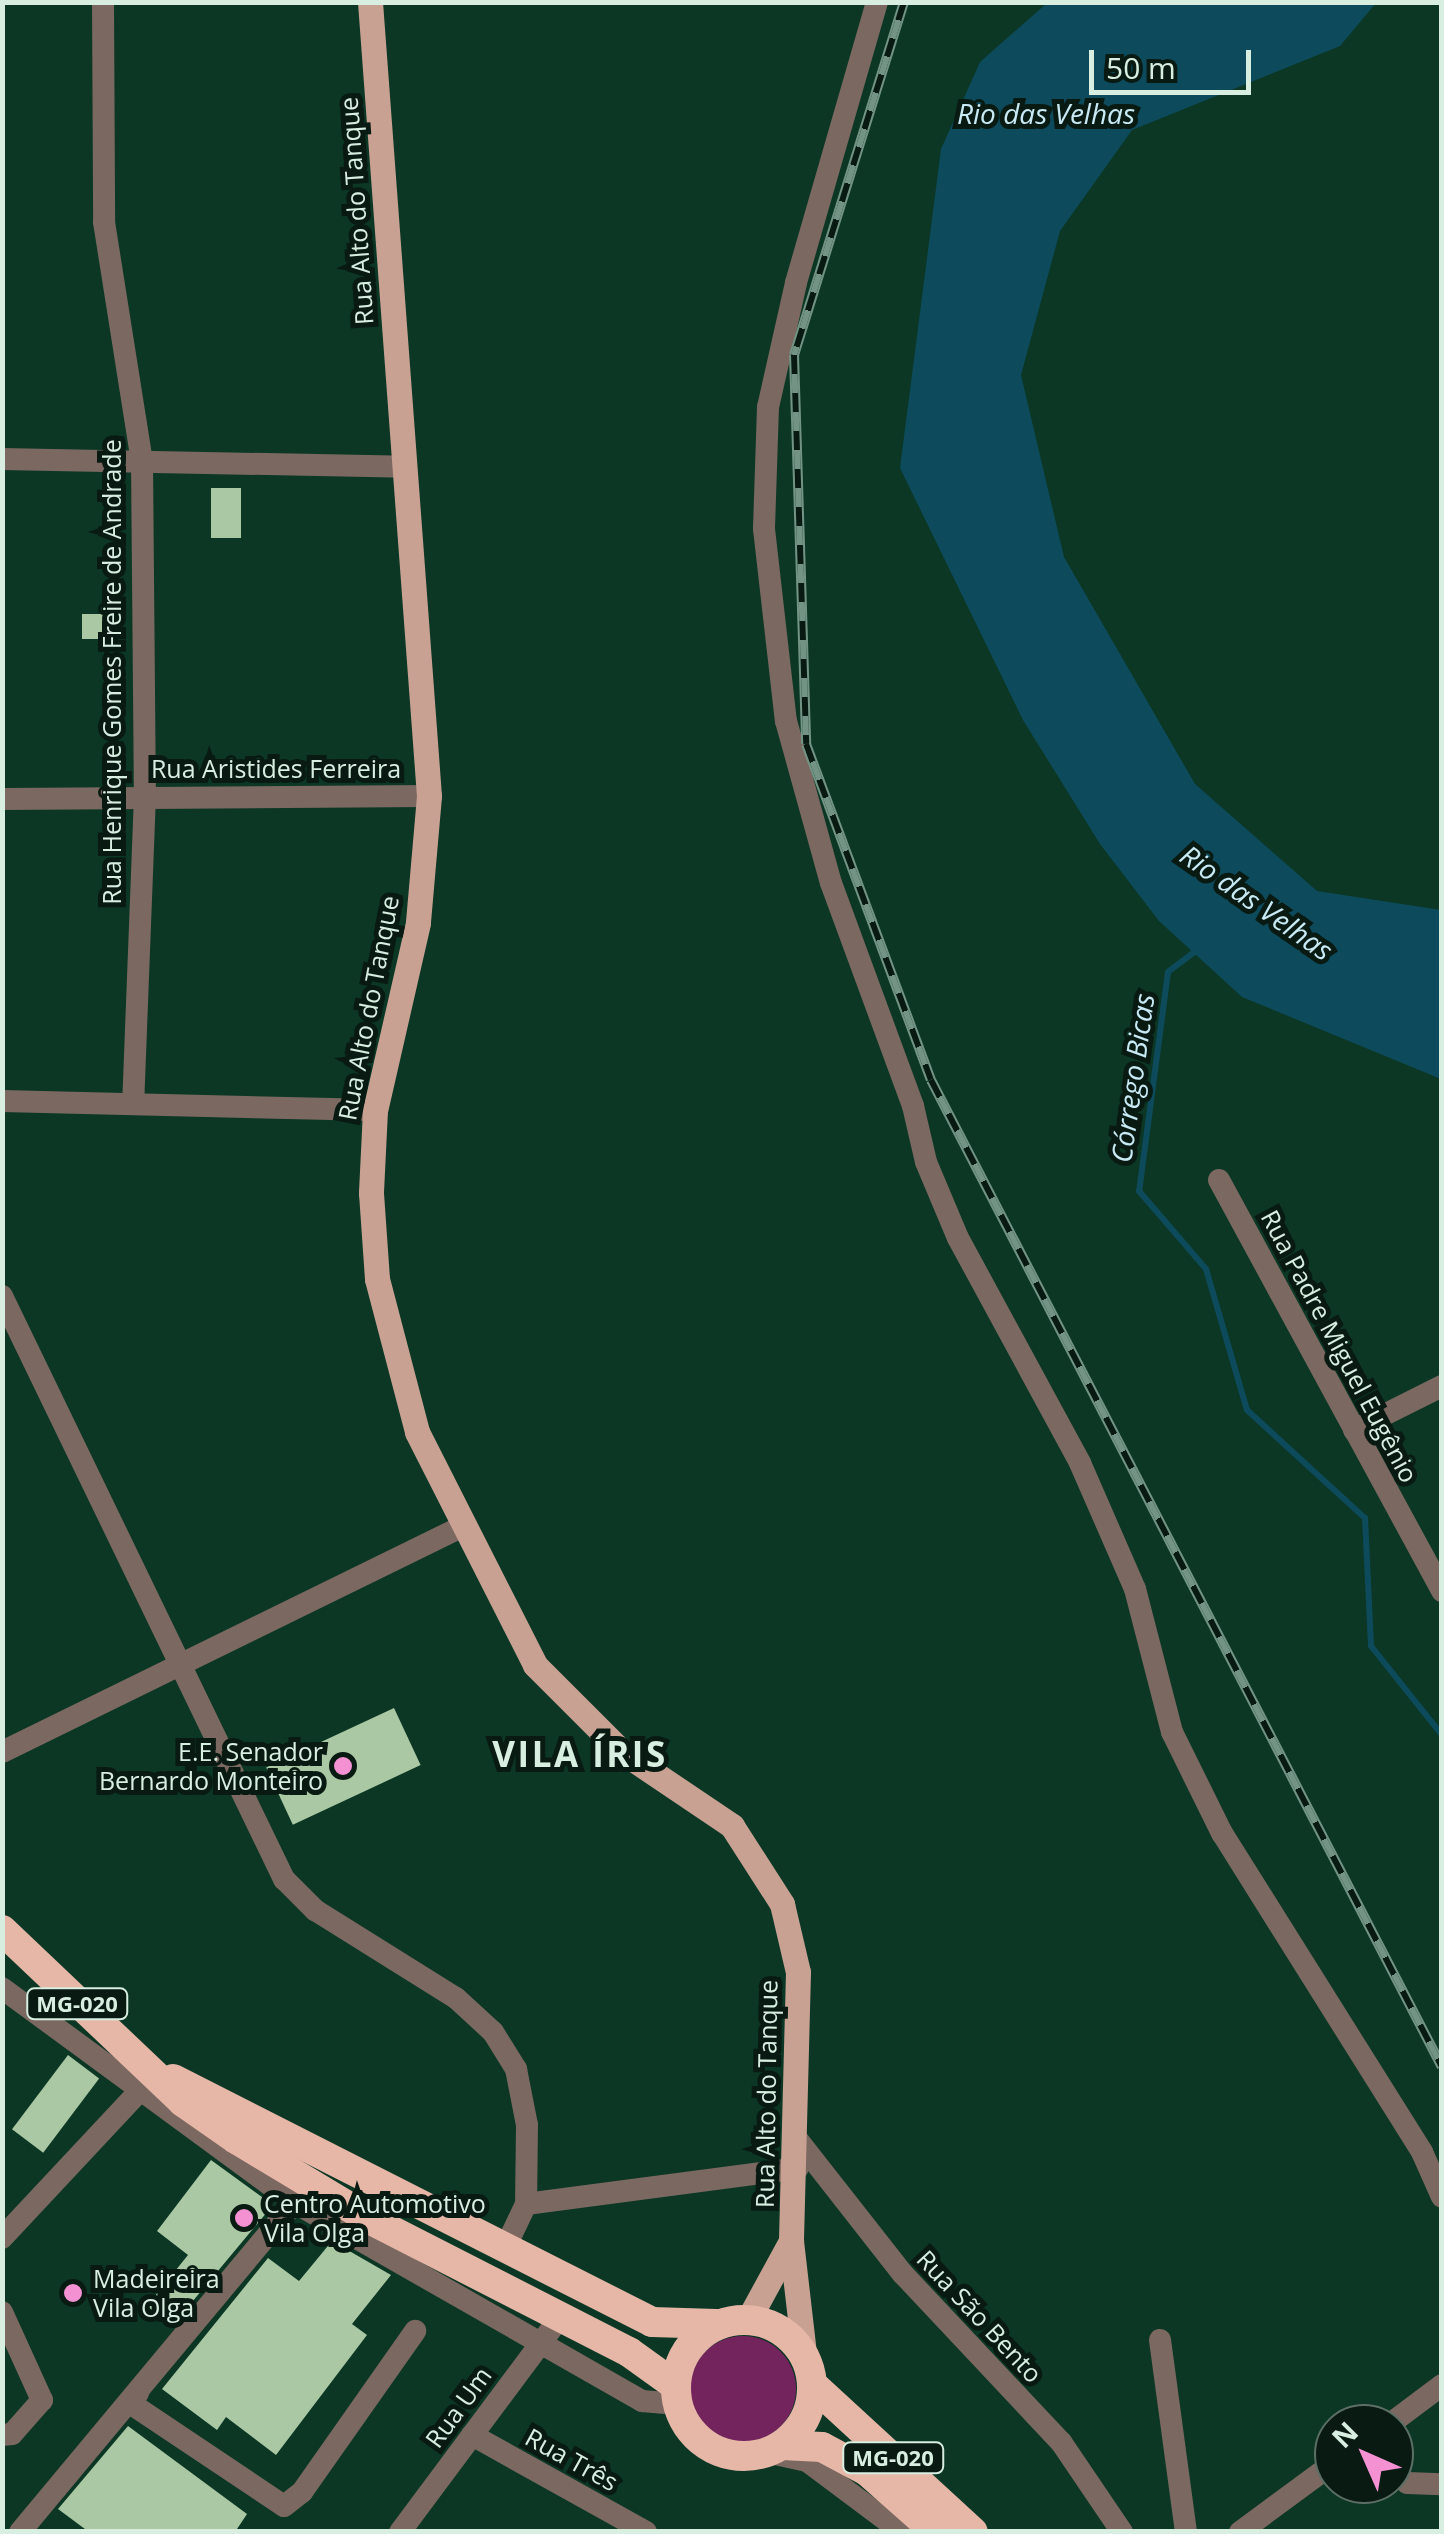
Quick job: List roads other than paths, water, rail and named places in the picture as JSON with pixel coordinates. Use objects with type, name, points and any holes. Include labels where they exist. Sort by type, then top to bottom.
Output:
[{"type":"highway","name":"MG-020","points":[[2,1930],[148,2082],[178,2108],[302,2193],[562,2315],[676,2395],[689,2430],[711,2448],[738,2456],[774,2448],[822,2447],[868,2470],[936,2532]]},
{"type":"highway","name":"MG-020","points":[[148,2082],[329,2155],[652,2322],[716,2324],[749,2318]]},
{"type":"highway","points":[[749,2318],[781,2329],[804,2354],[813,2384],[804,2418],[774,2448]]},
{"type":"highway","points":[[676,2395],[695,2339],[716,2324]]},
{"type":"highway","name":"MG-020","points":[[813,2384],[973,2532]]},
{"type":"main road","name":"Rua Alto do Tanque","points":[[370,2],[429,796],[418,923],[375,1110],[371,1193],[377,1279],[417,1432],[535,1665],[584,1721],[721,1816],[760,1860],[782,1904],[798,1972],[798,2168],[792,2241],[804,2354]]},
{"type":"main road","name":"Rua Alto do Tanque","points":[[749,2318],[792,2241]]},
{"type":"street","name":"Rua Henrique Gomes Freire de Andrade","points":[[103,2],[104,222],[142,462],[144,795],[133,1103]]},
{"type":"street","points":[[877,2],[796,283],[768,407],[764,528],[786,721],[831,883],[913,1106],[926,1162],[958,1238],[1080,1463],[1127,1571],[1172,1732],[1222,1834],[1422,2152],[1442,2197]]},
{"type":"street","points":[[2,459],[406,467]]},
{"type":"street","name":"Rua Aristides Ferreira","points":[[2,799],[144,795],[429,796]]},
{"type":"street","points":[[2,1102],[375,1110]]},
{"type":"street","name":"Rua Padre Miguel Eugênio","points":[[1220,1180],[1442,1591]]},
{"type":"street","points":[[2,1296],[284,1879],[315,1910],[456,1998],[494,2032],[516,2069],[527,2125],[526,2204],[506,2246]]},
{"type":"street","points":[[1354,1430],[1442,1386]]},
{"type":"street","points":[[2,1752],[462,1527]]},
{"type":"street","points":[[2,1988],[148,2082],[2,2238]]},
{"type":"street","name":"Rua São Bento","points":[[797,2139],[894,2264],[1060,2442],[1122,2532]]},
{"type":"street","points":[[329,2155],[130,2403],[284,2506],[302,2492],[415,2331]]},
{"type":"street","points":[[526,2204],[798,2168]]},
{"type":"street","points":[[302,2193],[539,2343],[642,2401],[676,2395]]},
{"type":"street","points":[[2,2312],[42,2400],[12,2434],[2,2435]]},
{"type":"street","name":"Rua Um","points":[[400,2532],[562,2315]]},
{"type":"street","points":[[1160,2340],[1186,2532]]},
{"type":"street","points":[[1414,2406],[1442,2385]]},
{"type":"street","points":[[20,2532],[138,2393]]},
{"type":"street","name":"Rua Três","points":[[472,2436],[646,2532]]},
{"type":"street","points":[[774,2448],[807,2461],[902,2532]]},
{"type":"street","points":[[1240,2532],[1314,2478]]},
{"type":"street","points":[[1414,2482],[1442,2484]]},
{"type":"water","name":"Rio das Velhas","points":[[1047,3],[1376,3],[1340,46],[1132,130],[1060,231],[1021,375],[1064,557],[1195,784],[1317,891],[1441,910],[1441,1079],[1242,997],[1159,921],[1100,844],[1023,720],[900,468],[941,149],[980,62]]},
{"type":"waterway","name":"Córrego Bicas","points":[[1197,950],[1168,972],[1139,1191],[1206,1269],[1247,1410],[1365,1518],[1371,1646],[1442,1735]]},
{"type":"railway","points":[[904,2],[794,355],[806,744],[931,1080],[1442,2067]]},
{"type":"place","name":"E.E. Senador Bernardo Monteiro","points":[[343,1766]]},
{"type":"place","name":"Centro Automotivo Vila Olga","points":[[244,2218]]},
{"type":"place","name":"Madeireira Vila Olga","points":[[73,2293]]},
{"type":"district","name":"VILA ÍRIS","points":[[580,1754]]}]
